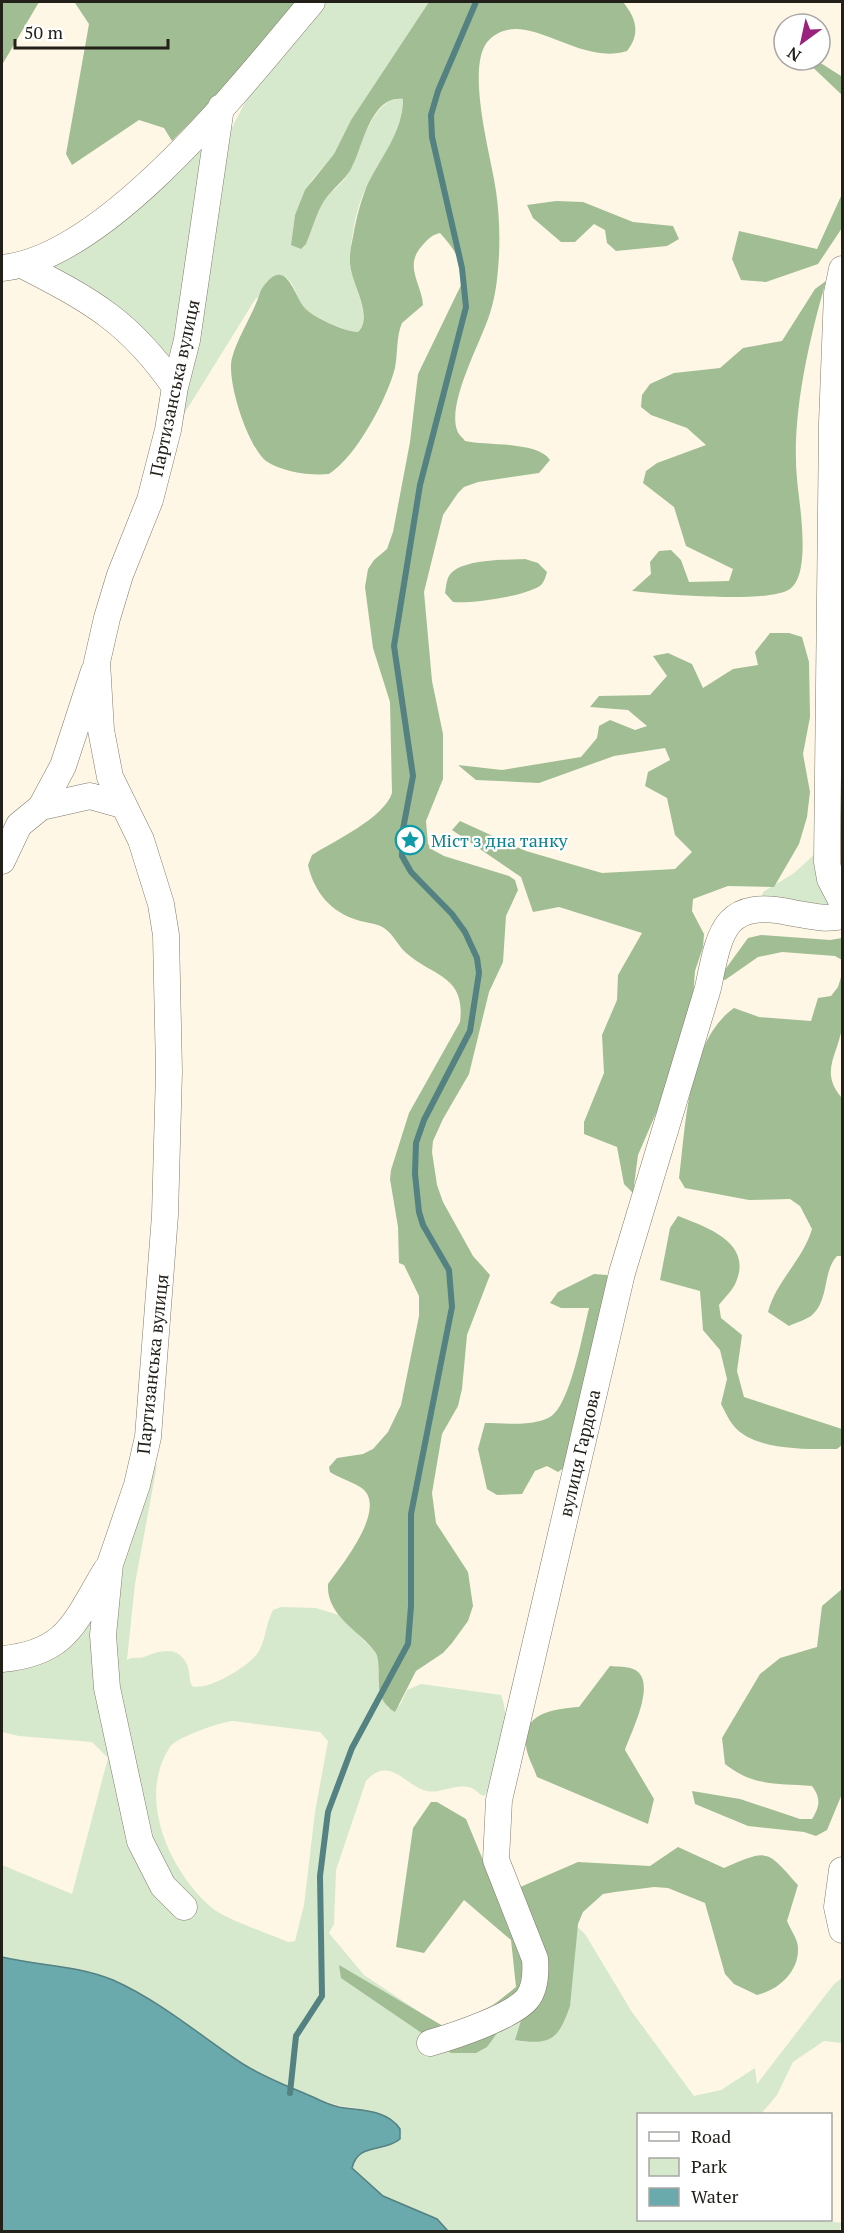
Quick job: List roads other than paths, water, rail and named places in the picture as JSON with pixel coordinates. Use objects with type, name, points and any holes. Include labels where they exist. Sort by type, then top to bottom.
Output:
[{"type":"street","points":[[13,267],[55,253],[129,202],[221,107],[312,2]]},
{"type":"street","name":"Партизанська вулиця","points":[[41,807],[63,766],[97,662],[120,575],[150,500],[168,430],[175,387],[187,340],[221,107]]},
{"type":"street","points":[[13,267],[70,290],[110,315],[142,344],[175,387]]},
{"type":"street","name":"вулиця Гардова","points":[[430,2043],[466,2032],[516,2008],[528,1998],[536,1975],[535,1959],[496,1860],[499,1800],[622,1273],[708,988],[716,948],[726,925],[740,912],[768,907],[827,920],[841,904],[830,879],[827,850],[832,415],[837,293],[843,269]]},
{"type":"street","name":"Партизанська вулиця","points":[[97,662],[101,730],[110,777],[141,840],[162,904],[166,935],[168,1082],[165,1215],[148,1437],[137,1485],[110,1564],[103,1635],[107,1688],[140,1841],[163,1886],[184,1907]]},
{"type":"street","name":"Партизанська вулиця","points":[[2,861],[10,829],[41,807],[90,796],[122,805]]},
{"type":"street","points":[[2,1659],[36,1654],[66,1635],[110,1564]]},
{"type":"street","points":[[840,1918],[843,1870]]},
{"type":"water","points":[[2,1957],[86,1971],[113,1980],[148,1998],[260,2074],[329,2104],[381,2114],[395,2122],[400,2129],[400,2139],[387,2146],[360,2154],[352,2168],[383,2196],[437,2219],[448,2231],[2,2231]]},
{"type":"waterway","points":[[290,2093],[296,2036],[322,1996],[320,1876],[328,1812],[352,1748],[408,1644],[411,1606],[411,1514],[452,1307],[449,1270],[423,1225],[419,1212],[415,1174],[416,1143],[424,1120],[470,1031],[479,973],[477,958],[465,932],[452,914],[411,872],[402,856],[403,829],[413,776],[394,646],[420,485],[466,307],[462,268],[432,137],[431,115],[438,91],[476,2]]},
{"type":"place","name":"Міст з дна танку","points":[[410,840]]}]
